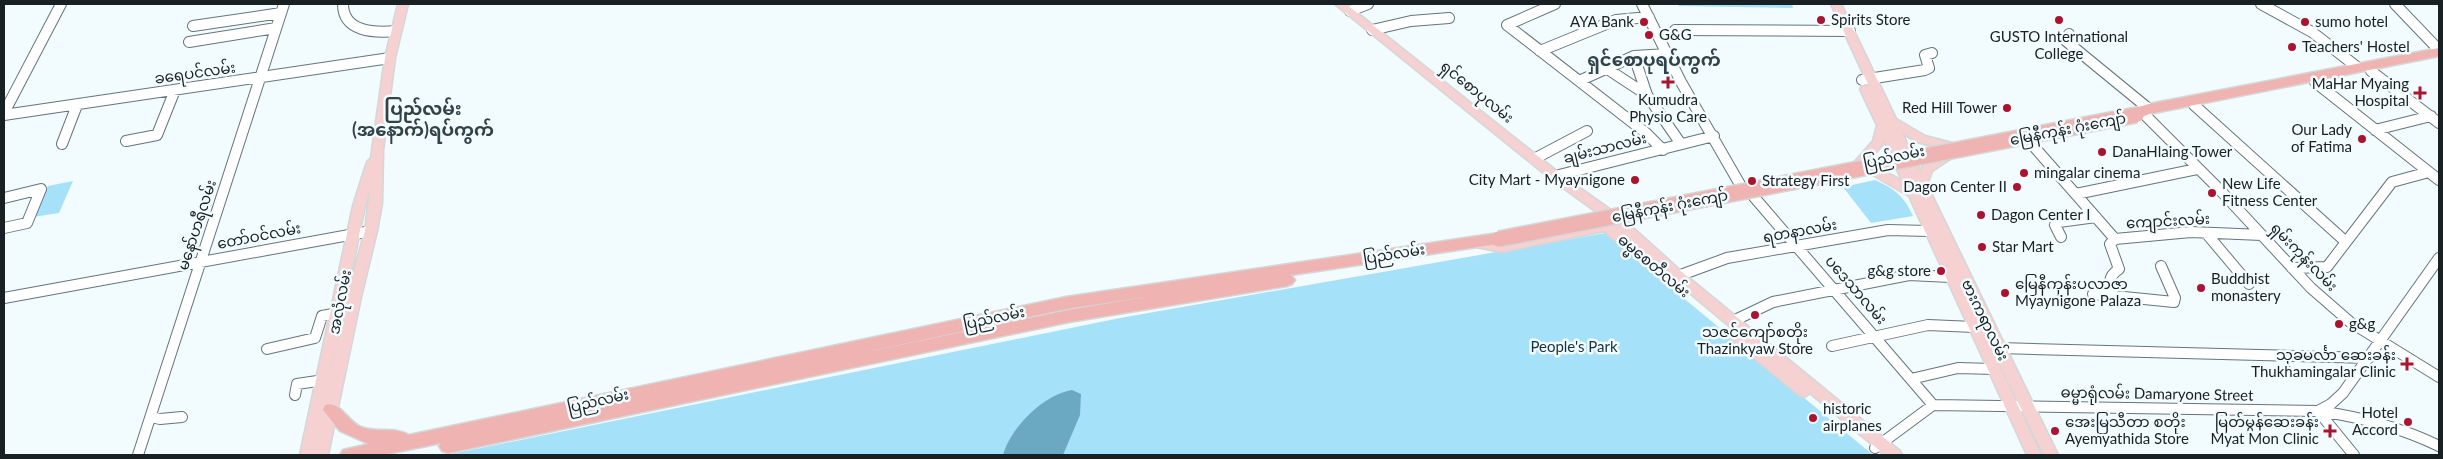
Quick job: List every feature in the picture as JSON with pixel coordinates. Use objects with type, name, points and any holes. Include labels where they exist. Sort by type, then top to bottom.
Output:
[{"type":"highway","name":"ပြည်လမ်း","points":[[2142,112],[2439,51]]},
{"type":"highway","name":"ပြည်လမ်း","points":[[2142,112],[2194,105],[2439,58]]},
{"type":"highway","name":"မြေနီကုန်း ဂုံးကျော်","points":[[1480,242],[2142,112]]},
{"type":"highway","name":"ပြည်လမ်း","points":[[348,455],[428,440],[620,396],[1066,303],[1480,242]]},
{"type":"highway","name":"ပြည်လမ်း","points":[[403,455],[1069,316],[1280,281],[1480,242]]},
{"type":"highway","points":[[331,410],[341,424],[371,438],[428,440]]},
{"type":"main road","name":"အလုံလမ်း","points":[[321,455],[354,297],[372,231],[376,203],[377,150],[390,58],[403,4]]},
{"type":"main road","name":"ရှင်စောပုလမ်း","points":[[1340,4],[1600,210]]},
{"type":"main road","points":[[1827,4],[1845,31]]},
{"type":"main road","points":[[1836,4],[1845,31],[1866,79],[1917,188],[1929,231],[1957,277],[1974,327],[2034,455]]},
{"type":"main road","name":"ပြည်လမ်း","points":[[1480,242],[1493,234],[1600,210],[1742,188],[1858,165],[1904,160],[1944,159],[2141,120],[2142,112],[2130,110],[1948,146],[1904,160],[1877,172],[1502,247],[1480,242]]},
{"type":"main road","points":[[1886,123],[1921,139],[1948,146]]},
{"type":"main road","points":[[1858,165],[1879,142],[1886,123]]},
{"type":"main road","name":"အလုံလမ်း","points":[[307,455],[338,313],[358,206],[377,150]]},
{"type":"main road","points":[[1917,188],[1927,168],[1944,159]]},
{"type":"main road","points":[[1877,172],[1917,188]]},
{"type":"main road","name":"ဗားကရာလမ်း","points":[[1917,188],[1957,277],[1999,348],[2051,455]]},
{"type":"main road","name":"ဓမ္မစေတီလမ်း","points":[[1600,210],[1612,225],[1775,368],[1880,449],[1895,455]]},
{"type":"main road","name":"ဓမ္မစေတီလမ်း","points":[[1612,225],[1733,321],[1880,449]]},
{"type":"street","points":[[4,114],[61,4]]},
{"type":"street","points":[[343,4],[341,12],[346,20],[354,26],[371,34],[396,32]]},
{"type":"street","points":[[1350,12],[1368,4]]},
{"type":"street","points":[[1555,4],[1507,25],[1646,133],[1662,150]]},
{"type":"street","points":[[1642,4],[1667,54],[1742,188]]},
{"type":"street","points":[[2261,4],[2312,32],[2357,67]]},
{"type":"street","points":[[2395,4],[2439,51]]},
{"type":"street","points":[[193,26],[282,8]]},
{"type":"street","name":"မနော်ဟရီလမ်း","points":[[138,455],[282,8]]},
{"type":"street","points":[[1540,51],[1616,20],[1649,17]]},
{"type":"street","points":[[1372,30],[1411,21],[1450,18]]},
{"type":"street","points":[[189,42],[276,28]]},
{"type":"street","points":[[1675,30],[1845,31]]},
{"type":"street","name":"ရှမ်းကုန်းလမ်း","points":[[2069,34],[2066,41],[2142,112],[2311,288],[2350,322],[2439,377]]},
{"type":"street","points":[[1866,79],[1925,70],[1929,68],[1925,55],[1932,53]]},
{"type":"street","points":[[1579,81],[1634,56],[1667,54]]},
{"type":"street","points":[[1634,56],[1647,96],[1681,144]]},
{"type":"street","name":"ခရေပင်လမ်း","points":[[4,114],[390,58]]},
{"type":"street","points":[[1606,68],[1647,96]]},
{"type":"street","points":[[2371,71],[2439,123]]},
{"type":"street","points":[[2315,82],[2439,180]]},
{"type":"street","points":[[126,141],[157,135],[162,118],[175,90]]},
{"type":"street","points":[[62,144],[77,104]]},
{"type":"street","points":[[2194,105],[2346,242]]},
{"type":"street","points":[[2375,130],[2431,116]]},
{"type":"street","points":[[1534,159],[1587,131]]},
{"type":"street","name":"ချမ်းသာလမ်း","points":[[1555,176],[1714,136]]},
{"type":"street","name":"ကျောင်းလမ်း","points":[[2029,142],[2115,239],[2206,233],[2262,235]]},
{"type":"street","points":[[2076,194],[2197,169]]},
{"type":"street","points":[[2292,268],[2327,267],[2392,182],[2429,172]]},
{"type":"street","points":[[4,198],[41,189],[27,223],[4,228]]},
{"type":"street","name":"ပဒေသာလမ်း","points":[[1754,197],[1875,335],[1933,405]]},
{"type":"street","points":[[2061,237],[2055,225],[2059,222],[2096,217]]},
{"type":"street","name":"ရတနာလမ်း","points":[[1678,276],[1728,258],[1888,230],[1929,231]]},
{"type":"street","name":"တော်ဝင်လမ်း","points":[[4,298],[372,231]]},
{"type":"street","points":[[2206,233],[2248,284]]},
{"type":"street","points":[[2114,296],[2108,280],[2110,274],[2119,269],[2110,244],[2115,239]]},
{"type":"street","points":[[2354,455],[2318,411],[2343,394],[2439,258]]},
{"type":"street","points":[[2093,294],[2174,302],[2175,298],[2161,266]]},
{"type":"street","points":[[1733,321],[1773,302],[1835,289],[1909,275],[1957,277]]},
{"type":"street","points":[[267,349],[315,338],[322,316],[338,313]]},
{"type":"street","points":[[1832,346],[1875,335],[1928,325],[1974,327]]},
{"type":"street","points":[[1999,348],[2369,358]]},
{"type":"street","points":[[1911,379],[1958,368],[1994,369]]},
{"type":"street","points":[[295,395],[297,384],[324,380]]},
{"type":"street","points":[[1880,449],[1933,405]]},
{"type":"street","name":"ဓမ္မာရုံလမ်း Damaryone Street","points":[[1933,405],[2028,408],[2318,411],[2354,416],[2397,426],[2439,446]]},
{"type":"street","points":[[151,417],[160,419],[182,417]]},
{"type":"green space","points":[[1678,4],[1792,4],[1793,8],[1679,6]]},
{"type":"green space","points":[[1875,180],[1898,194],[1906,203],[1913,216],[1871,223],[1843,187]]},
{"type":"green space","points":[[73,181],[59,213],[33,217],[48,186]]},
{"type":"green space","name":"People's Park","points":[[1605,233],[1873,455],[446,455],[1120,318]]},
{"type":"shaded area","points":[[1072,390],[1081,394],[1080,415],[1063,455],[1003,455],[1013,434],[1030,414],[1050,398]]},
{"type":"place","name":"Spirits Store","points":[[1821,20]]},
{"type":"place","name":"GUSTO International College","points":[[2059,20]]},
{"type":"place","name":"AYA Bank","points":[[1644,22]]},
{"type":"place","name":"sumo hotel","points":[[2305,22]]},
{"type":"place","name":"G&G","points":[[1649,35]]},
{"type":"place","name":"Teachers' Hostel","points":[[2292,47]]},
{"type":"place","name":"Kumudra Physio Care","points":[[1668,82]]},
{"type":"place","name":"MaHar Myaing Hospital","points":[[2420,93]]},
{"type":"place","name":"Red Hill Tower","points":[[2007,108]]},
{"type":"place","name":"Our Lady of Fatima","points":[[2362,139]]},
{"type":"place","name":"DanaHlaing Tower","points":[[2102,152]]},
{"type":"place","name":"mingalar cinema","points":[[2024,173]]},
{"type":"place","name":"City Mart - Myaynigone","points":[[1635,180]]},
{"type":"place","name":"Strategy First","points":[[1752,181]]},
{"type":"place","name":"Dagon Center II","points":[[2017,187]]},
{"type":"place","name":"New Life Fitness Center","points":[[2212,193]]},
{"type":"place","name":"Dagon Center I","points":[[1981,215]]},
{"type":"place","name":"Star Mart","points":[[1982,247]]},
{"type":"place","name":"g&g store","points":[[1941,271]]},
{"type":"place","name":"Buddhist monastery","points":[[2201,288]]},
{"type":"place","name":"မြေနီကုန်းပလာဇာ Myaynigone Palaza","points":[[2005,293]]},
{"type":"place","name":"သဇင်ကျော်စတိုး Thazinkyaw Store","points":[[1755,315]]},
{"type":"place","name":"g&g","points":[[2339,324]]},
{"type":"place","name":"သုခမင်္လာ ဆေးခန်း Thukhamingalar Clinic","points":[[2407,364]]},
{"type":"place","name":"historic airplanes","points":[[1813,418]]},
{"type":"place","name":"Hotel Accord","points":[[2408,422]]},
{"type":"place","name":"အေးမြသီတာ စတိုး Ayemyathida Store","points":[[2055,431]]},
{"type":"place","name":"မြတ်မွန်ဆေးခန်း Myat Mon Clinic","points":[[2330,431]]},
{"type":"district","name":"ရှင်စောပုရပ်ကွက်","points":[[1654,60]]},
{"type":"district","name":"ပြည်လမ်း (အနောက်)ရပ်ကွက်","points":[[423,119]]}]
